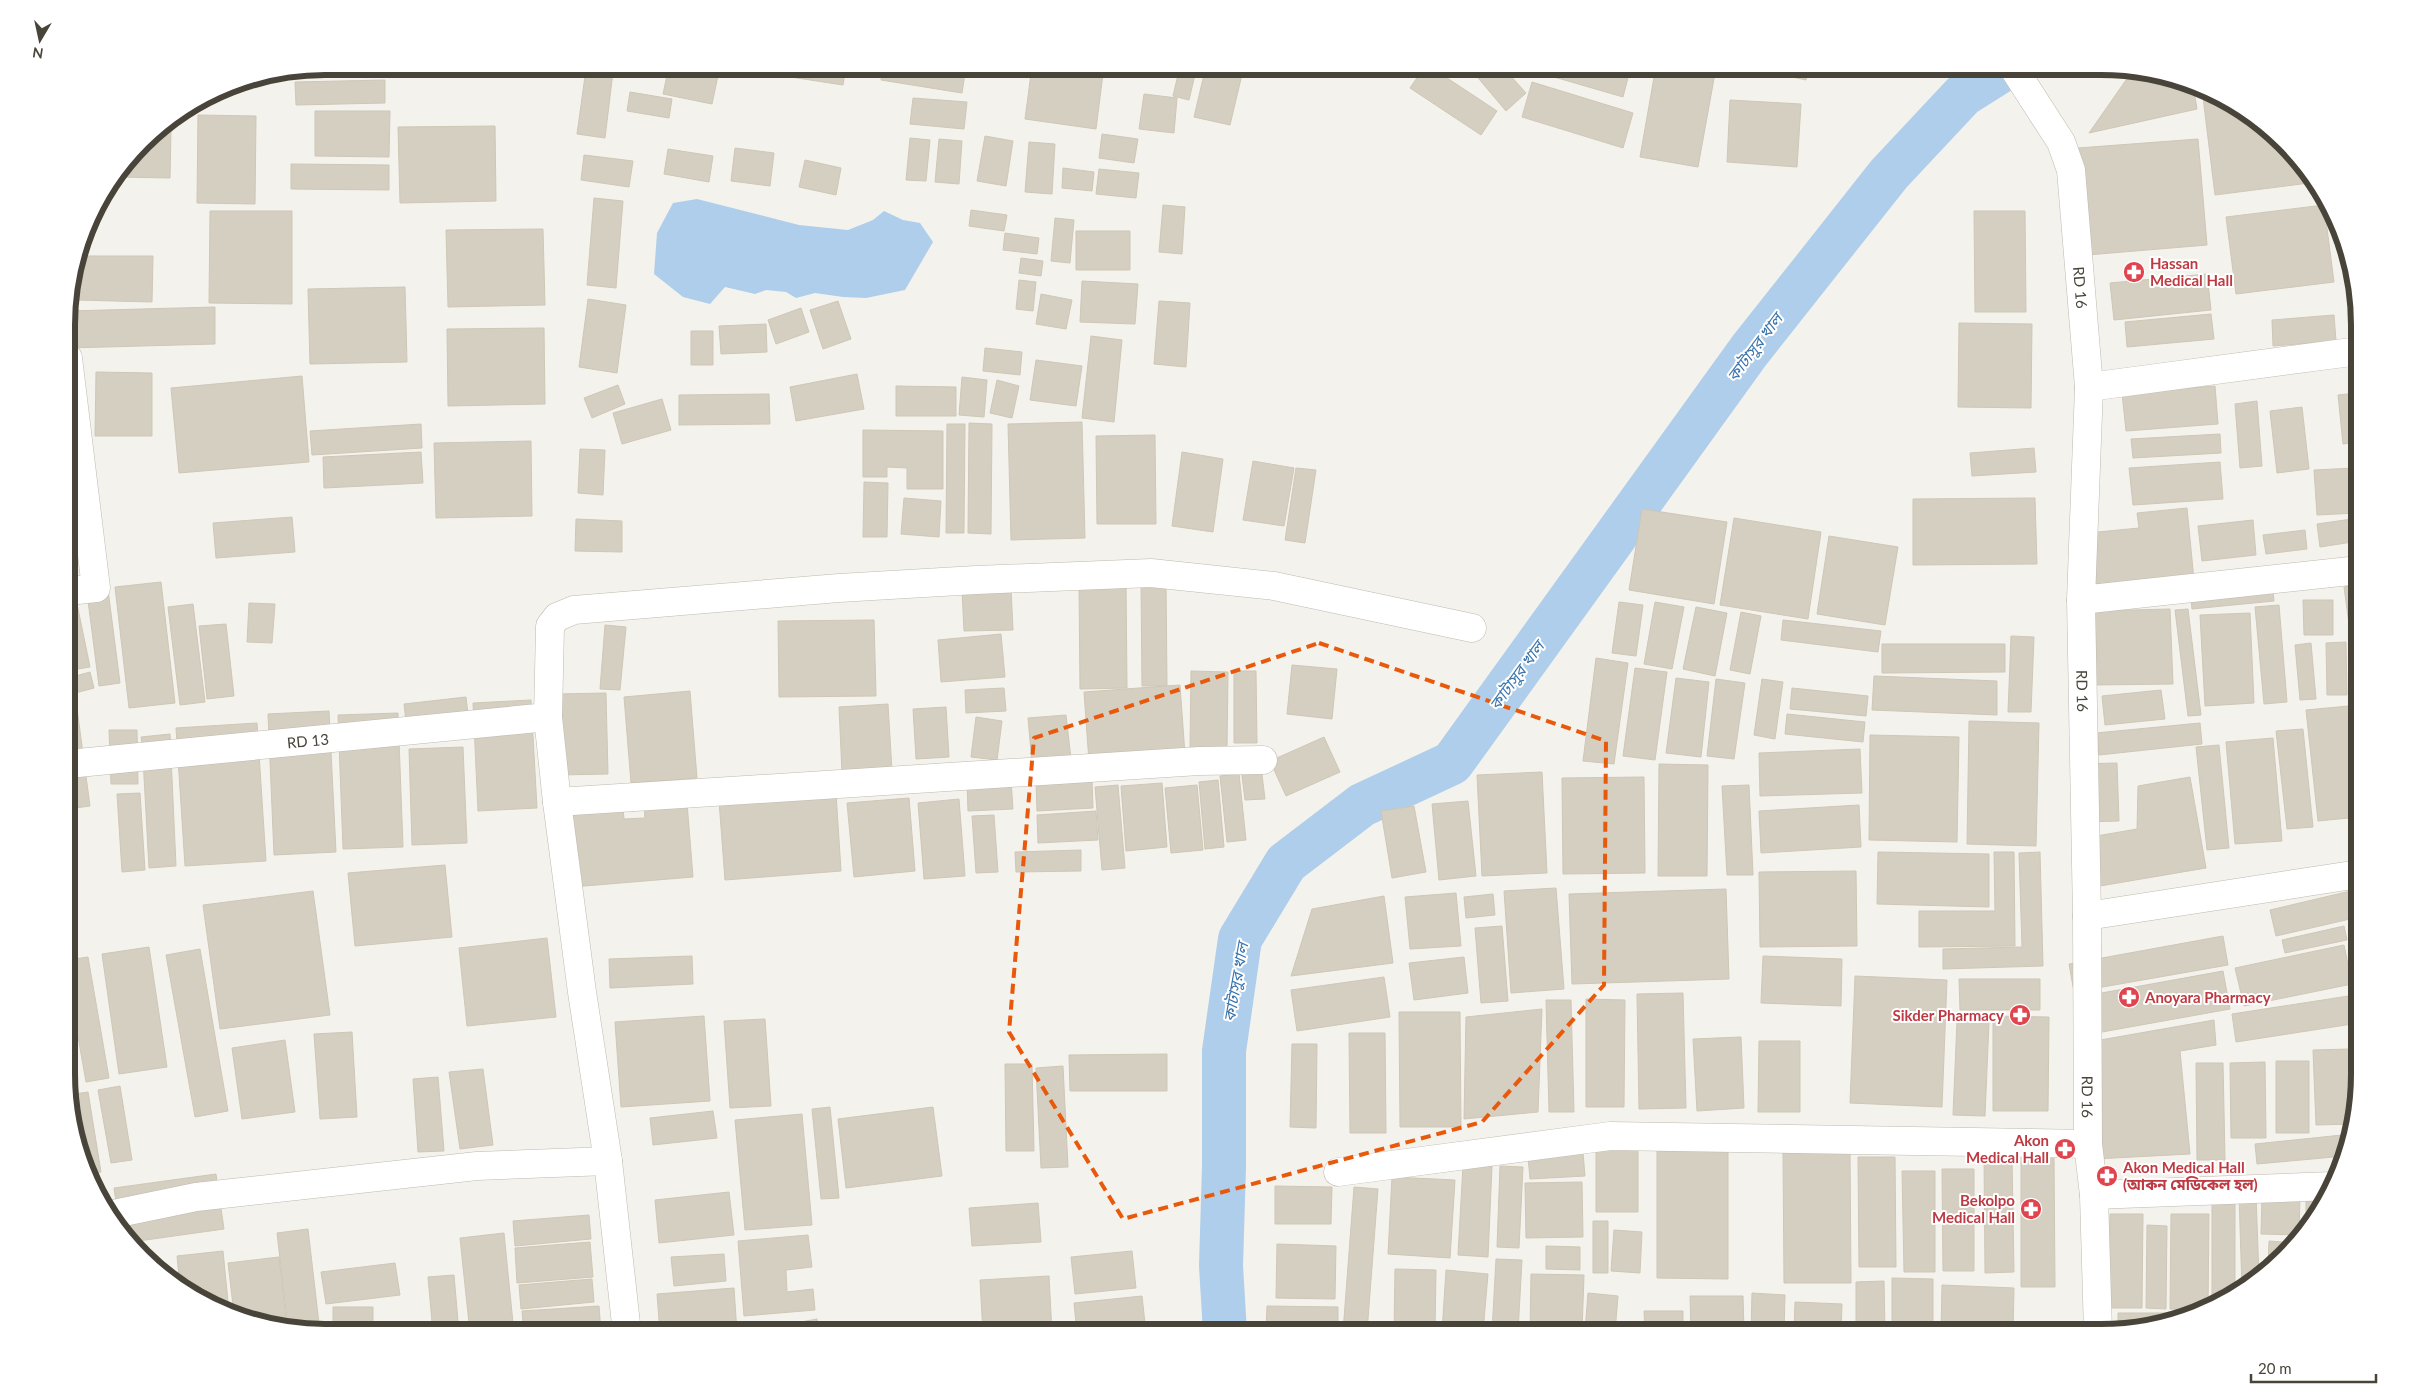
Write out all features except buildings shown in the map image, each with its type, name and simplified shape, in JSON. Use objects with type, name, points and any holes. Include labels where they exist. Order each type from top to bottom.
[{"type":"street","name":"RD 16","points":[[2018,75],[2062,142],[2071,170],[2088,387],[2081,600],[2087,916],[2088,1144],[2094,1195],[2098,1324]]},
{"type":"street","points":[[2088,387],[2351,352]]},
{"type":"street","points":[[75,416],[96,588],[75,590]]},
{"type":"street","points":[[2081,600],[2351,571]]},
{"type":"street","points":[[626,1324],[608,1161],[582,992],[548,717],[550,626],[557,617],[574,610],[859,587],[1151,573],[1274,586],[1472,628]]},
{"type":"street","name":"RD 13","points":[[75,763],[548,717]]},
{"type":"street","points":[[557,802],[1199,761],[1264,760]]},
{"type":"street","points":[[2087,916],[2351,875]]},
{"type":"street","points":[[1338,1172],[1610,1136],[2088,1144]]},
{"type":"street","points":[[118,1214],[196,1197],[467,1167],[608,1161]]},
{"type":"street","points":[[2094,1195],[2324,1186]]},
{"type":"highlighted area","points":[[1319,643],[1606,741],[1604,985],[1482,1122],[1123,1219],[1009,1032],[1034,738]]},
{"type":"water","points":[[697,199],[799,225],[848,230],[873,220],[884,211],[903,220],[920,223],[933,242],[905,290],[866,298],[815,293],[796,298],[786,292],[766,290],[755,294],[725,287],[710,304],[683,297],[654,274],[657,233],[673,203]]},
{"type":"waterway","name":"কাটাসুর খাল","points":[[1225,1324],[1221,1266],[1224,1166],[1224,1051],[1240,939],[1286,863],[1362,805],[1452,763],[1749,351],[1889,174],[1963,95],[1995,75]]},
{"type":"place","name":"Hassan Medical Hall","points":[[2134,272]]},
{"type":"place","name":"Anoyara Pharmacy","points":[[2129,997]]},
{"type":"place","name":"Sikder Pharmacy","points":[[2020,1015]]},
{"type":"place","name":"Akon Medical Hall","points":[[2065,1149]]},
{"type":"place","name":"Akon Medical Hall (আকন মেডিকেল হল)","points":[[2107,1176]]},
{"type":"place","name":"Bekolpo Medical Hall","points":[[2031,1209]]}]
